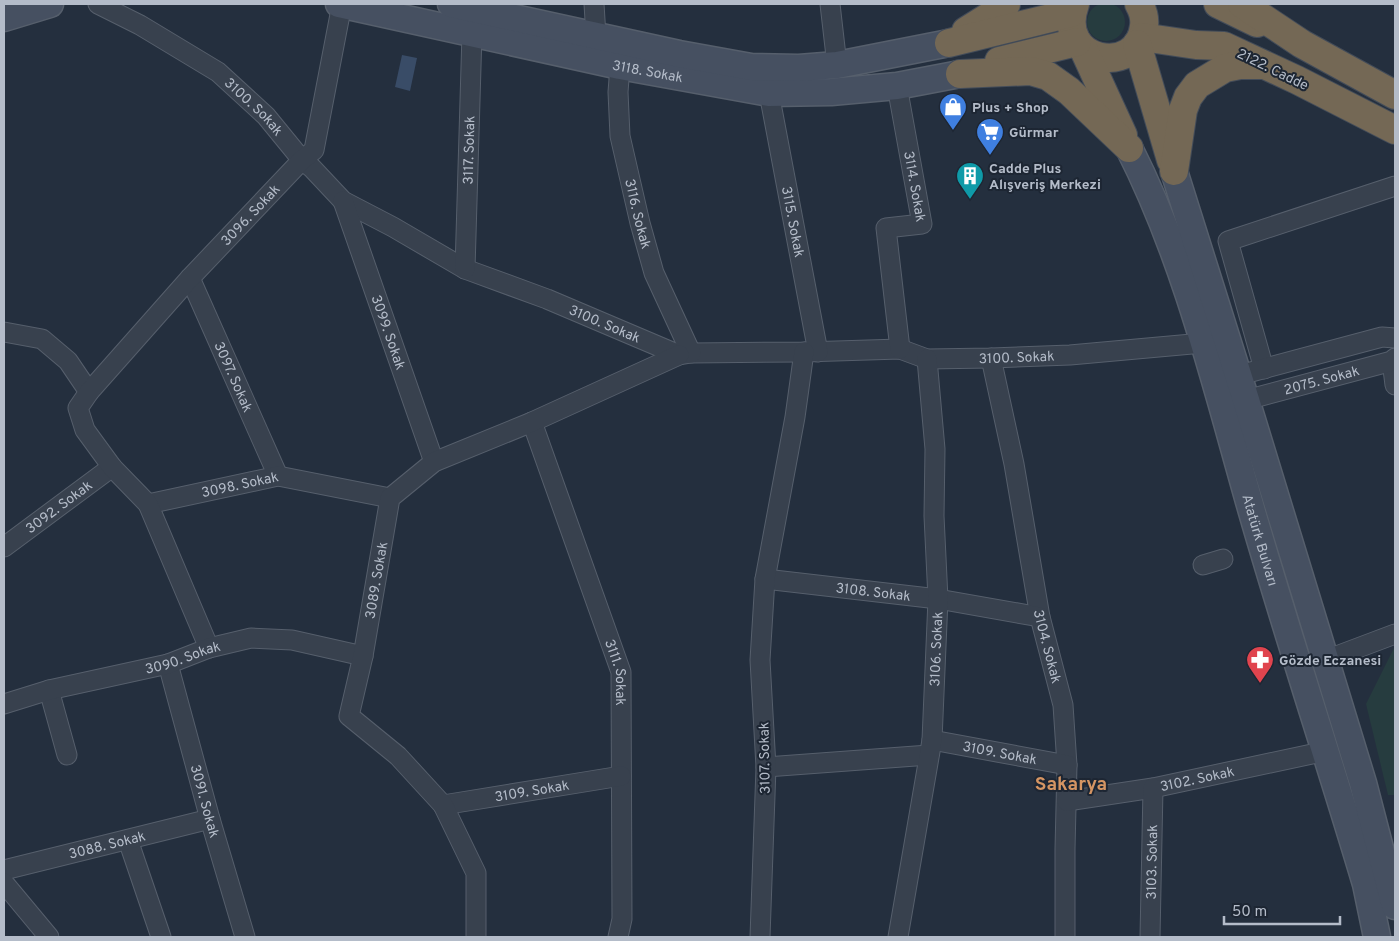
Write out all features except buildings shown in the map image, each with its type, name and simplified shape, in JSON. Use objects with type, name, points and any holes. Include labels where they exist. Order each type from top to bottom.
[{"type":"highway","points":[[949,43],[1006,4]]},
{"type":"highway","points":[[1140,4],[1144,21],[1140,40],[1174,171]]},
{"type":"highway","points":[[1218,4],[1302,44],[1395,95]]},
{"type":"highway","points":[[1242,4],[1302,44]]},
{"type":"highway","points":[[949,43],[1073,8],[1070,23],[1072,33],[1129,148]]},
{"type":"highway","points":[[960,74],[1003,60],[1080,46],[1094,56],[1106,58],[1123,54],[1140,40]]},
{"type":"highway","name":"2122. Cadde","points":[[1140,40],[1224,46],[1395,130]]},
{"type":"highway","points":[[1174,171],[1183,110],[1188,97],[1197,85],[1225,68],[1240,64],[1266,65]]},
{"type":"highway","points":[[960,74],[1031,71],[1048,76],[1070,91],[1129,148]]},
{"type":"main road","points":[[4,18],[50,4]]},
{"type":"main road","name":"3118. Sokak","points":[[340,4],[620,66],[769,93],[831,92],[896,86],[960,74]]},
{"type":"main road","name":"3118. Sokak","points":[[451,4],[679,54],[751,67],[799,68],[837,65],[949,43]]},
{"type":"main road","name":"Atatürk Bulvarı","points":[[1129,148],[1158,210],[1203,343],[1263,549],[1366,884],[1377,937]]},
{"type":"main road","name":"Atatürk Bulvarı","points":[[1174,171],[1363,783],[1395,906]]},
{"type":"street","name":"3100. Sokak","points":[[98,4],[140,25],[218,72],[266,116],[302,160],[343,201],[393,226],[465,269],[547,298],[685,354],[900,349],[927,359],[991,358],[1070,355],[1203,343]]},
{"type":"street","name":"3096. Sokak","points":[[112,467],[85,430],[78,408],[89,392],[190,278],[302,160],[314,150],[340,4]]},
{"type":"street","points":[[594,4],[596,36]]},
{"type":"street","points":[[830,4],[837,65]]},
{"type":"street","name":"3117. Sokak","points":[[465,269],[472,33]]},
{"type":"street","name":"3116. Sokak","points":[[620,66],[618,92],[620,136],[640,223],[654,273],[685,354]]},
{"type":"street","name":"3114. Sokak","points":[[896,86],[922,224],[886,228],[900,349]]},
{"type":"street","name":"3115. Sokak","points":[[765,579],[795,417],[811,352],[769,93]]},
{"type":"street","points":[[1264,369],[1228,241],[1395,186]]},
{"type":"street","name":"3099. Sokak","points":[[343,201],[434,462]]},
{"type":"street","name":"3097. Sokak","points":[[190,278],[278,476]]},
{"type":"street","points":[[4,333],[42,339],[68,361],[89,392]]},
{"type":"street","points":[[1238,376],[1382,337],[1395,338]]},
{"type":"street","points":[[390,498],[434,462],[532,422],[685,354]]},
{"type":"street","name":"3104. Sokak","points":[[991,358],[1014,464],[1040,617],[1064,705],[1067,765],[1065,937]]},
{"type":"street","name":"3106. Sokak","points":[[898,937],[930,748],[938,599],[934,516],[934,449],[927,359]]},
{"type":"street","points":[[1394,360],[1395,385]]},
{"type":"street","name":"2075. Sokak","points":[[1246,400],[1394,360]]},
{"type":"street","name":"3111. Sokak","points":[[532,422],[621,672],[622,918],[618,937]]},
{"type":"street","points":[[112,467],[148,504],[209,648]]},
{"type":"street","name":"3092. Sokak","points":[[4,547],[112,467]]},
{"type":"street","name":"3098. Sokak","points":[[148,504],[278,476],[390,498]]},
{"type":"street","name":"3089. Sokak","points":[[390,498],[363,656],[349,716],[398,756],[443,805],[476,873],[476,937]]},
{"type":"street","points":[[1203,565],[1223,559]]},
{"type":"street","name":"3108. Sokak","points":[[765,579],[938,599],[1040,617]]},
{"type":"street","name":"3107. Sokak","points":[[760,937],[766,767],[760,660],[765,579]]},
{"type":"street","points":[[1326,660],[1395,634]]},
{"type":"street","name":"3090. Sokak","points":[[4,704],[49,690],[168,664],[209,648],[251,638],[292,640],[363,656]]},
{"type":"street","name":"3091. Sokak","points":[[168,664],[210,819],[245,937]]},
{"type":"street","points":[[49,690],[67,755]]},
{"type":"street","name":"3109. Sokak","points":[[766,767],[930,748],[1067,765]]},
{"type":"street","name":"3102. Sokak","points":[[1067,801],[1153,788],[1326,751]]},
{"type":"street","name":"3109. Sokak","points":[[443,805],[621,776]]},
{"type":"street","name":"3103. Sokak","points":[[1150,937],[1153,788]]},
{"type":"street","name":"3088. Sokak","points":[[4,870],[210,819]]},
{"type":"street","points":[[128,840],[160,937]]},
{"type":"street","points":[[4,883],[49,937]]},
{"type":"green space","points":[[1106,3],[1119,9],[1125,22],[1119,35],[1106,41],[1093,35],[1087,22],[1093,9]]},
{"type":"green space","points":[[1395,646],[1395,795],[1388,795],[1366,704]]},
{"type":"water","points":[[402,55],[417,58],[410,91],[395,87]]},
{"type":"place","name":"Plus + Shop","points":[[953,131]]},
{"type":"place","name":"Gürmar","points":[[990,156]]},
{"type":"place","name":"Cadde Plus Alışveriş Merkezi","points":[[970,200]]},
{"type":"place","name":"Gözde Eczanesi","points":[[1260,684]]},
{"type":"district","name":"Sakarya","points":[[1071,783]]}]
